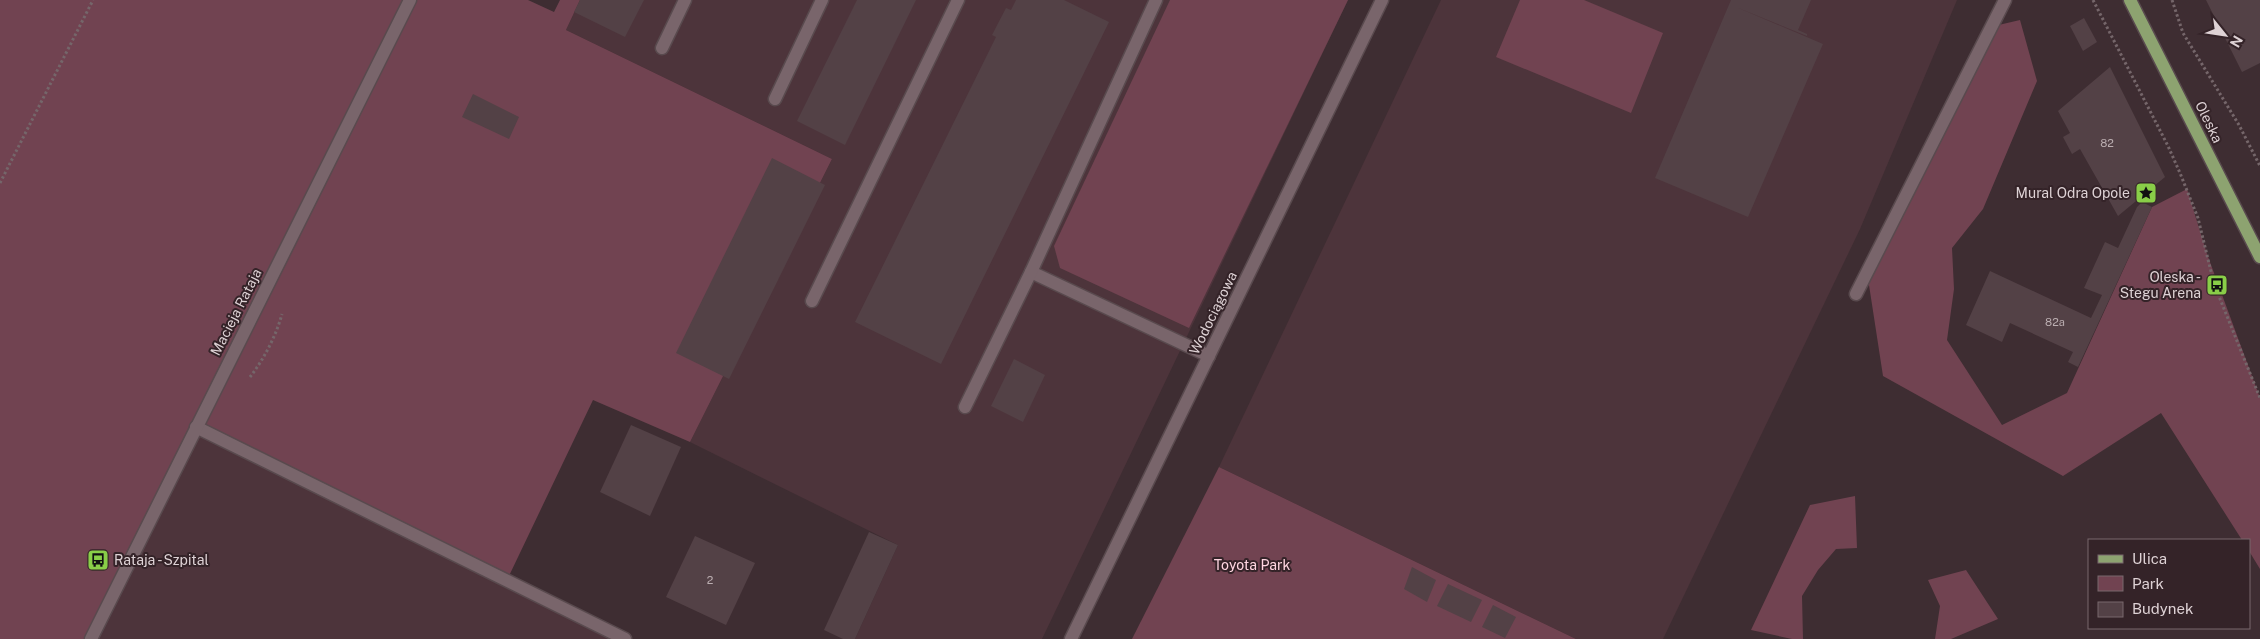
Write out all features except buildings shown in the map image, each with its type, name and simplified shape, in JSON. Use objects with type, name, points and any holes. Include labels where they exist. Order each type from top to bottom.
[{"type":"main road","name":"Oleska","points":[[2130,0],[2260,257]]},
{"type":"street","name":"Macieja Rataja","points":[[91,639],[410,0]]},
{"type":"street","points":[[662,48],[684,0]]},
{"type":"street","points":[[774,100],[822,0]]},
{"type":"street","points":[[812,301],[958,0]]},
{"type":"street","points":[[966,407],[1156,0]]},
{"type":"street","name":"Wodociągowa","points":[[1071,639],[1382,0]]},
{"type":"street","points":[[1856,294],[2005,0]]},
{"type":"street","points":[[1030,272],[1209,356]]},
{"type":"street","points":[[196,427],[607,635],[625,639]]},
{"type":"path","points":[[0,183],[93,0]]},
{"type":"path","points":[[2093,0],[2176,164],[2198,218],[2214,284],[2260,398]]},
{"type":"path","points":[[2172,0],[2183,33],[2239,125],[2260,166]]},
{"type":"shaded area","points":[[580,0],[1348,0],[1042,639],[855,639],[898,545],[690,442],[832,159],[566,30]]},
{"type":"shaded area","points":[[1441,0],[1957,0],[1860,229],[1663,639],[1576,639],[1219,467]]},
{"type":"shaded area","points":[[196,427],[625,639],[91,639]]},
{"type":"green space","points":[[0,0],[528,0],[554,12],[560,0],[580,0],[566,30],[832,159],[690,442],[593,400],[508,578],[196,427],[91,639],[0,639]]},
{"type":"green space","points":[[1170,0],[1348,0],[1189,328],[1060,268],[1054,246]]},
{"type":"green space","points":[[1520,0],[1584,0],[1663,33],[1631,113],[1496,57]]},
{"type":"green space","points":[[2020,20],[2037,81],[1983,209],[1952,248],[1954,289],[1947,340],[2002,425],[2067,393],[2152,207],[2187,189],[2207,254],[2260,398],[2260,569],[2250,553],[2250,539],[2241,539],[2161,413],[2063,476],[1883,376],[1867,272],[1990,27]]},
{"type":"green space","name":"Toyota Park","points":[[1219,467],[1576,639],[1132,639]]},
{"type":"green space","points":[[1855,496],[1857,548],[1836,549],[1818,570],[1802,596],[1803,639],[1792,639],[1751,630],[1810,505]]},
{"type":"green space","points":[[1966,570],[1998,619],[1951,639],[1935,639],[1940,606],[1928,580]]},
{"type":"place","name":"Mural Odra Opole","points":[[2146,193]]},
{"type":"place","name":"Oleska - Stegu Arena","points":[[2217,285]]},
{"type":"place","name":"Rataja - Szpital","points":[[98,560]]}]
